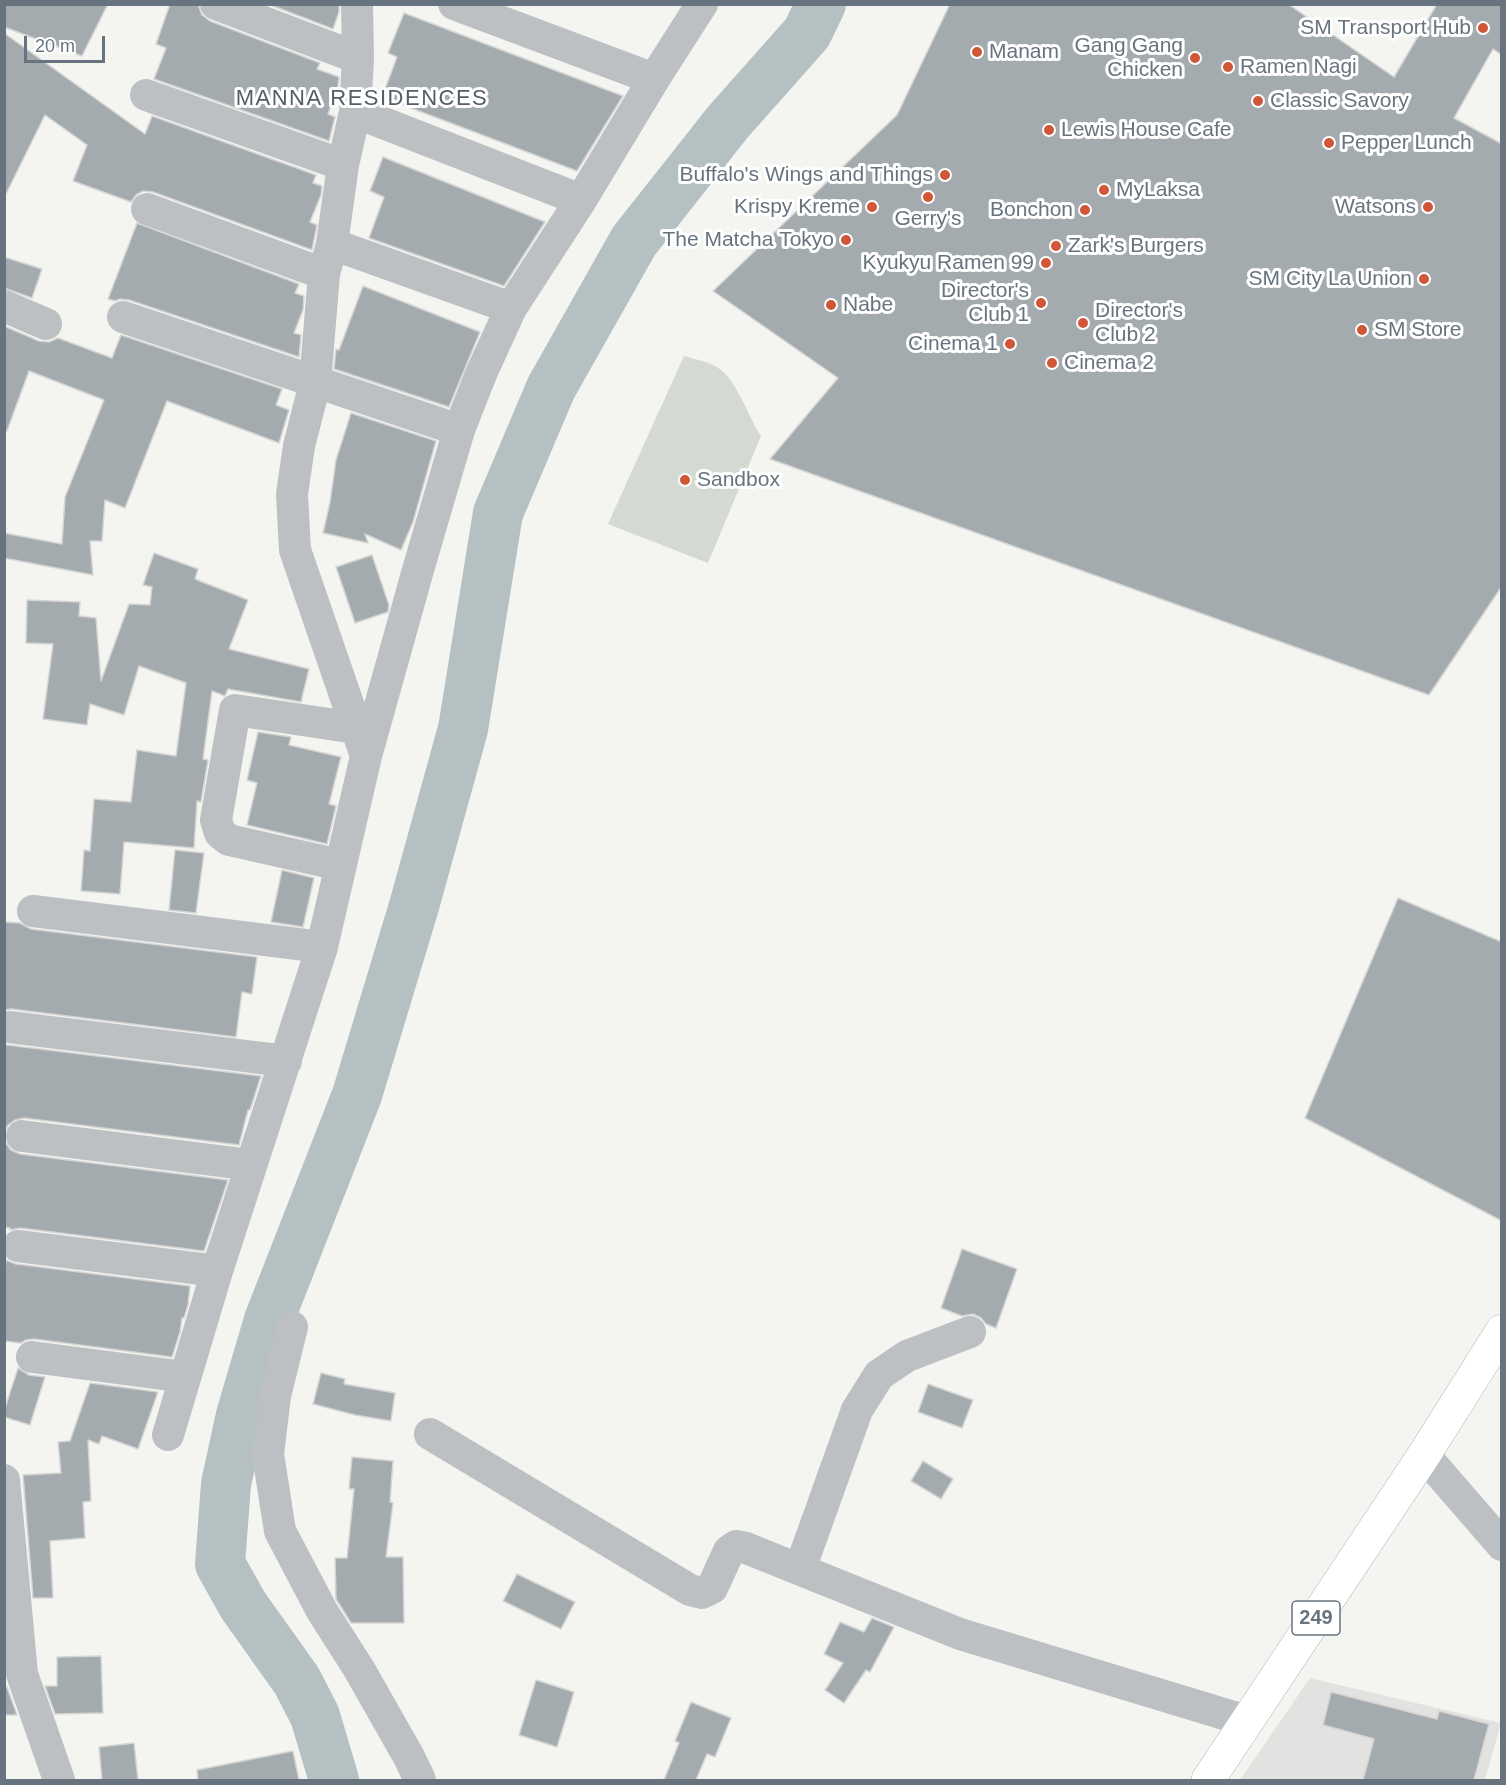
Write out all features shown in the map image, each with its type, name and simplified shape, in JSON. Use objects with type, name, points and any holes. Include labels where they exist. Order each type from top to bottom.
[{"type":"highway","name":"249","points":[[1208,1780],[1424,1455],[1502,1331]]},
{"type":"street","points":[[216,4],[358,58]]},
{"type":"street","points":[[357,4],[358,58],[355,111],[343,165],[332,244],[324,274],[315,383],[299,446],[292,494],[295,550],[361,742]]},
{"type":"street","points":[[454,4],[654,79]]},
{"type":"street","points":[[168,1435],[217,1271],[322,947],[340,865],[361,742],[417,570],[459,430],[511,308],[581,200],[702,4]]},
{"type":"street","points":[[146,95],[343,165]]},
{"type":"street","points":[[355,111],[581,200]]},
{"type":"street","points":[[147,209],[324,274]]},
{"type":"street","points":[[332,244],[511,308]]},
{"type":"street","points":[[4,306],[45,324]]},
{"type":"street","points":[[123,317],[459,430]]},
{"type":"street","points":[[340,865],[229,840],[220,833],[216,820],[235,710],[361,742]]},
{"type":"street","points":[[33,911],[322,947]]},
{"type":"street","points":[[9,1027],[286,1061]]},
{"type":"street","points":[[22,1136],[251,1165]]},
{"type":"street","points":[[18,1246],[217,1271]]},
{"type":"street","points":[[292,1327],[275,1396],[268,1454],[280,1531],[322,1611],[359,1669],[410,1757],[420,1780]]},
{"type":"street","points":[[800,1569],[857,1410],[879,1375],[908,1356],[970,1332]]},
{"type":"street","points":[[32,1357],[185,1377]]},
{"type":"street","points":[[430,1434],[690,1590],[702,1593],[712,1588],[729,1551],[736,1546],[746,1548],[960,1634],[1247,1721]]},
{"type":"street","points":[[1424,1455],[1502,1545]]},
{"type":"street","points":[[4,1480],[22,1674],[58,1780]]},
{"type":"shaded area","name":"Sandbox","points":[[684,356],[715,366],[730,379],[761,436],[708,563],[608,524]]},
{"type":"shaded area","points":[[1310,1678],[1501,1723],[1485,1780],[1240,1780]]},
{"type":"building","points":[[4,4],[108,4],[82,56],[4,27]]},
{"type":"building","points":[[170,4],[198,4],[202,15],[210,21],[320,63],[317,69],[339,77],[328,114],[335,117],[329,141],[154,79],[166,48],[156,44]]},
{"type":"building","points":[[268,4],[339,4],[339,12],[333,29]]},
{"type":"building","points":[[950,4],[1288,4],[1394,77],[1437,4],[1502,4],[1502,55],[1493,49],[1454,118],[1502,144],[1502,586],[1429,695],[770,459],[838,378],[713,291],[897,115]]},
{"type":"building","points":[[404,13],[623,96],[577,171],[382,97],[397,57],[388,53]]},
{"type":"building","points":[[4,33],[145,134],[152,116],[316,175],[313,183],[322,186],[321,195],[310,222],[317,225],[312,250],[153,192],[143,191],[131,202],[73,181],[87,145],[45,115],[4,198]]},
{"type":"building","points":[[383,157],[545,222],[504,286],[369,238],[384,197],[370,191]]},
{"type":"building","points":[[137,223],[299,284],[295,293],[304,296],[303,310],[294,333],[301,335],[299,357],[129,300],[108,299]]},
{"type":"building","points":[[4,257],[42,269],[32,298],[4,288]]},
{"type":"building","points":[[363,286],[480,332],[449,407],[334,369],[336,349],[339,350]]},
{"type":"building","points":[[4,326],[39,341],[49,342],[58,338],[112,358],[121,335],[282,389],[276,405],[289,410],[279,443],[167,401],[125,508],[105,500],[102,541],[90,541],[93,575],[4,558],[4,533],[62,544],[65,497],[104,400],[29,371],[7,431],[4,430]]},
{"type":"building","points":[[351,413],[436,441],[413,522],[401,550],[365,534],[368,543],[323,533],[336,460]]},
{"type":"building","points":[[154,553],[198,569],[195,579],[248,600],[229,649],[309,669],[301,702],[228,689],[225,696],[212,691],[203,759],[208,760],[201,802],[197,801],[194,848],[124,842],[120,894],[81,891],[84,850],[90,851],[94,799],[131,802],[137,750],[176,756],[186,683],[139,666],[124,715],[90,704],[87,725],[43,719],[53,644],[26,643],[27,600],[80,602],[79,616],[96,618],[101,681],[129,604],[150,605],[152,587],[143,585]]},
{"type":"building","points":[[372,555],[389,605],[388,612],[355,623],[336,567]]},
{"type":"building","points":[[258,732],[291,737],[289,745],[341,757],[329,804],[336,806],[327,844],[247,825],[257,783],[247,780]]},
{"type":"building","points":[[175,850],[204,853],[196,913],[169,910]]},
{"type":"building","points":[[282,870],[314,878],[303,927],[271,922]]},
{"type":"building","points":[[1398,898],[1502,942],[1502,1221],[1305,1118]]},
{"type":"building","points":[[4,922],[20,923],[31,929],[257,957],[252,994],[242,992],[236,1037],[11,1009],[4,1010]]},
{"type":"building","points":[[4,1044],[261,1076],[250,1110],[248,1110],[239,1145],[24,1118],[8,1125],[4,1133]]},
{"type":"building","points":[[4,1137],[11,1150],[20,1154],[228,1180],[204,1251],[20,1228],[10,1230],[4,1227]]},
{"type":"building","points":[[962,1249],[1017,1269],[996,1328],[973,1314],[962,1316],[941,1308]]},
{"type":"building","points":[[6,1260],[16,1264],[190,1286],[188,1305],[184,1318],[182,1318],[172,1357],[34,1339],[21,1343],[4,1341]]},
{"type":"building","points":[[18,1368],[29,1375],[45,1377],[30,1425],[4,1417]]},
{"type":"building","points":[[321,1373],[345,1379],[344,1384],[395,1393],[391,1421],[355,1415],[313,1404]]},
{"type":"building","points":[[90,1383],[158,1392],[138,1449],[102,1436],[99,1444],[88,1440],[91,1501],[83,1502],[85,1538],[50,1541],[53,1598],[33,1598],[23,1475],[61,1473],[58,1442],[70,1441]]},
{"type":"building","points":[[928,1384],[973,1400],[962,1428],[918,1412]]},
{"type":"building","points":[[352,1457],[393,1461],[390,1502],[393,1503],[386,1557],[403,1557],[404,1623],[351,1623],[336,1599],[335,1558],[347,1558],[354,1489],[349,1489]]},
{"type":"building","points":[[923,1461],[953,1479],[941,1499],[911,1481]]},
{"type":"building","points":[[517,1574],[575,1602],[561,1629],[503,1601]]},
{"type":"building","points":[[872,1618],[894,1627],[870,1672],[866,1670],[844,1703],[825,1690],[843,1663],[824,1654],[840,1622],[864,1632]]},
{"type":"building","points":[[101,1656],[103,1713],[55,1714],[45,1686],[57,1686],[57,1657]]},
{"type":"building","points":[[536,1680],[574,1692],[557,1747],[519,1735]]},
{"type":"building","points":[[4,1687],[7,1687],[17,1715],[4,1715]]},
{"type":"building","points":[[1331,1692],[1437,1719],[1439,1711],[1489,1724],[1474,1780],[1363,1780],[1374,1739],[1323,1725]]},
{"type":"building","points":[[691,1702],[731,1718],[715,1757],[707,1754],[696,1780],[664,1780],[679,1743],[675,1741]]},
{"type":"building","points":[[134,1743],[138,1780],[102,1780],[99,1747]]},
{"type":"building","points":[[293,1751],[299,1780],[198,1780],[197,1770]]},
{"type":"waterway","points":[[334,1780],[315,1716],[297,1681],[243,1605],[220,1564],[226,1484],[241,1415],[269,1320],[357,1095],[414,906],[463,729],[498,513],[551,388],[634,241],[728,122],[807,33],[821,4]]},
{"type":"place","name":"SM Transport Hub","points":[[1483,28]]},
{"type":"place","name":"Manam","points":[[977,52]]},
{"type":"place","name":"Gang Gang Chicken","points":[[1195,58]]},
{"type":"place","name":"Ramen Nagi","points":[[1228,67]]},
{"type":"place","name":"Classic Savory","points":[[1258,101]]},
{"type":"place","name":"Lewis House Cafe","points":[[1049,130]]},
{"type":"place","name":"Pepper Lunch","points":[[1329,143]]},
{"type":"place","name":"Buffalo's Wings and Things","points":[[945,175]]},
{"type":"place","name":"MyLaksa","points":[[1104,190]]},
{"type":"place","name":"Gerry's","points":[[928,197]]},
{"type":"place","name":"Krispy Kreme","points":[[872,207]]},
{"type":"place","name":"Watsons","points":[[1428,207]]},
{"type":"place","name":"Bonchon","points":[[1085,210]]},
{"type":"place","name":"The Matcha Tokyo","points":[[846,240]]},
{"type":"place","name":"Zark's Burgers","points":[[1056,246]]},
{"type":"place","name":"Kyukyu Ramen 99","points":[[1046,263]]},
{"type":"place","name":"SM City La Union","points":[[1424,279]]},
{"type":"place","name":"Director's Club 1","points":[[1041,303]]},
{"type":"place","name":"Nabe","points":[[831,305]]},
{"type":"place","name":"Director's Club 2","points":[[1083,323]]},
{"type":"place","name":"SM Store","points":[[1362,330]]},
{"type":"place","name":"Cinema 1","points":[[1010,344]]},
{"type":"place","name":"Cinema 2","points":[[1052,363]]},
{"type":"place","name":"Sandbox","points":[[685,480]]},
{"type":"district","name":"MANNA RESIDENCES","points":[[362,99]]}]
